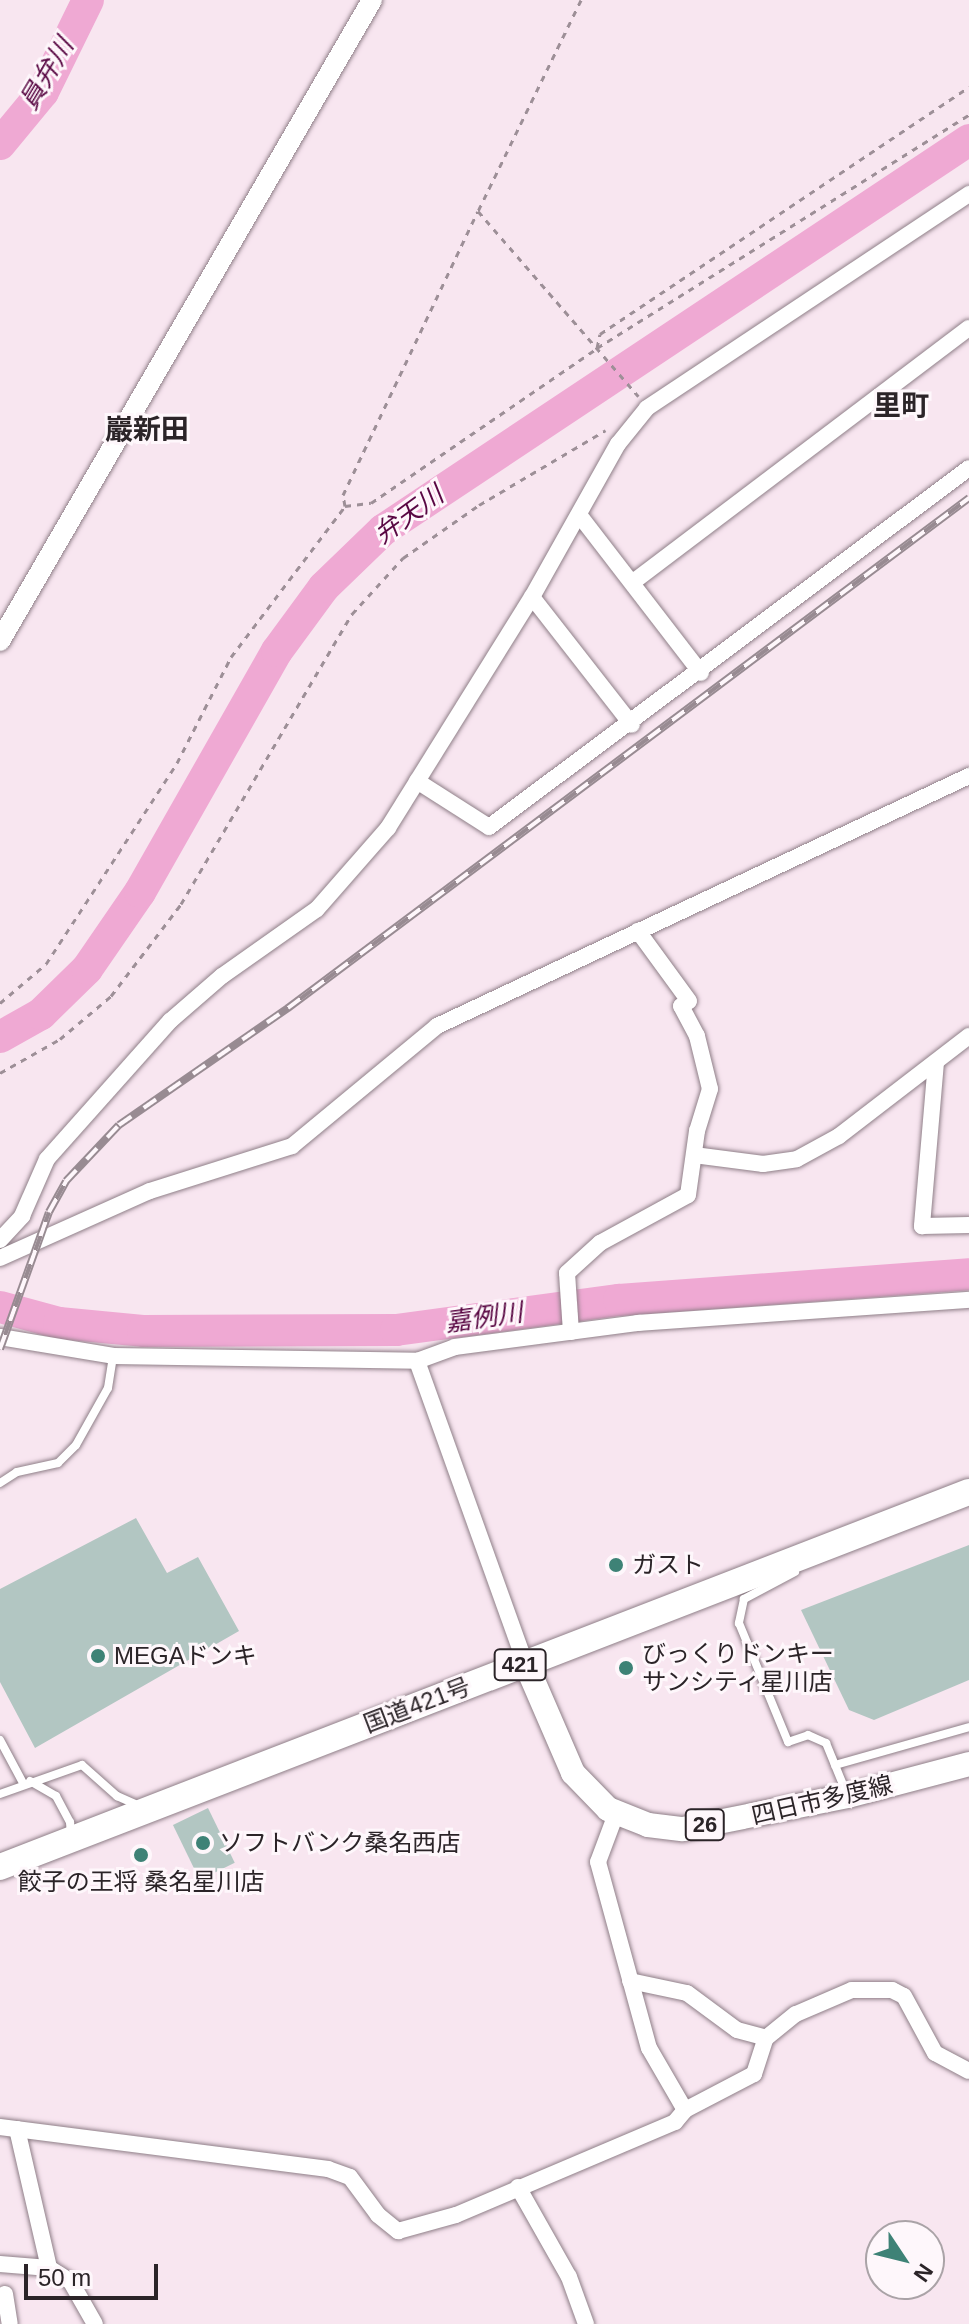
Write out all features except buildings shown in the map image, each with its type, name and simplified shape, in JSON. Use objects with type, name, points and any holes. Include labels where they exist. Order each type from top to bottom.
[{"type":"highway","name":"国道421号","points":[[0,1867],[969,1492]]},
{"type":"main road","points":[[525,1662],[573,1773],[616,1814]]},
{"type":"main road","name":"四日市多度線","points":[[616,1814],[683,1829],[848,1796],[969,1764]]},
{"type":"street","points":[[0,641],[372,0]]},
{"type":"street","points":[[0,1240],[22,1216],[47,1159],[170,1021],[222,976],[317,909],[388,828],[532,597],[634,423],[658,400],[969,194]]},
{"type":"street","points":[[633,582],[969,328]]},
{"type":"street","points":[[417,781],[489,827],[632,725],[969,468]]},
{"type":"street","points":[[580,516],[701,673]]},
{"type":"street","points":[[532,597],[632,725]]},
{"type":"street","points":[[0,1258],[150,1191],[249,1164],[292,1146],[437,1026],[969,776]]},
{"type":"street","points":[[570,1328],[565,1287],[567,1273],[600,1243],[688,1195],[710,1089],[707,1070],[681,1006],[689,1001],[638,931]]},
{"type":"street","points":[[694,1155],[763,1164],[797,1159],[839,1136],[969,1036]]},
{"type":"street","points":[[936,1062],[922,1226],[969,1225]]},
{"type":"street","points":[[0,1337],[113,1356],[417,1361],[455,1347],[570,1328],[969,1300]]},
{"type":"street","points":[[417,1361],[525,1662]]},
{"type":"street","points":[[616,1814],[598,1862],[649,2048],[685,2110]]},
{"type":"street","points":[[630,1981],[687,1993],[737,2030],[766,2038]]},
{"type":"street","points":[[49,2268],[8,2128],[328,2169],[350,2177],[378,2215],[398,2231],[456,2215],[662,2128],[685,2110],[754,2074],[766,2038],[796,2014],[852,1990],[892,1990],[904,1996],[935,2053],[969,2071]]},
{"type":"street","points":[[518,2187],[569,2277],[586,2324]]},
{"type":"street","points":[[0,2264],[49,2268],[71,2282],[95,2324]]},
{"type":"street","points":[[5,2294],[10,2324]]},
{"type":"lane","points":[[0,1483],[17,1472],[58,1463],[76,1445],[108,1388],[113,1356]]},
{"type":"lane","points":[[802,1555],[803,1568],[744,1599],[739,1623],[788,1742],[808,1735],[826,1743],[848,1796]]},
{"type":"lane","points":[[835,1765],[969,1727]]},
{"type":"lane","points":[[0,1740],[26,1782],[56,1796],[64,1808],[71,1840]]},
{"type":"lane","points":[[0,1794],[26,1782],[82,1765],[117,1796],[149,1809]]},
{"type":"path","points":[[345,506],[343,495],[581,0]]},
{"type":"path","points":[[597,348],[600,334],[969,87]]},
{"type":"path","points":[[0,1003],[46,964],[177,763],[231,657],[345,506],[371,503],[597,348],[969,115]]},
{"type":"path","points":[[478,211],[642,400]]},
{"type":"path","points":[[0,1073],[60,1039],[111,996],[181,904],[352,614],[403,558],[479,505],[609,429],[634,423]]},
{"type":"waterway","name":"員弁川","points":[[0,144],[43,92],[88,0]]},
{"type":"waterway","name":"弁天川","points":[[0,1037],[41,1014],[87,969],[140,892],[277,651],[324,587],[383,530],[969,140]]},
{"type":"waterway","name":"嘉例川","points":[[0,1307],[59,1323],[143,1331],[396,1330],[619,1300],[969,1274]]},
{"type":"railway","points":[[0,1349],[49,1212],[66,1181],[119,1125],[288,1008],[969,498]]},
{"type":"place","name":"ガスト","points":[[616,1565]]},
{"type":"place","name":"MEGAドンキ","points":[[98,1656]]},
{"type":"place","name":"びっくりドンキー サンシティ星川店","points":[[626,1668]]},
{"type":"place","name":"ソフトバンク桑名西店","points":[[203,1843]]},
{"type":"place","name":"餃子の王将 桑名星川店","points":[[141,1855]]},
{"type":"district","name":"里町","points":[[901,406]]},
{"type":"district","name":"巖新田","points":[[147,430]]}]
